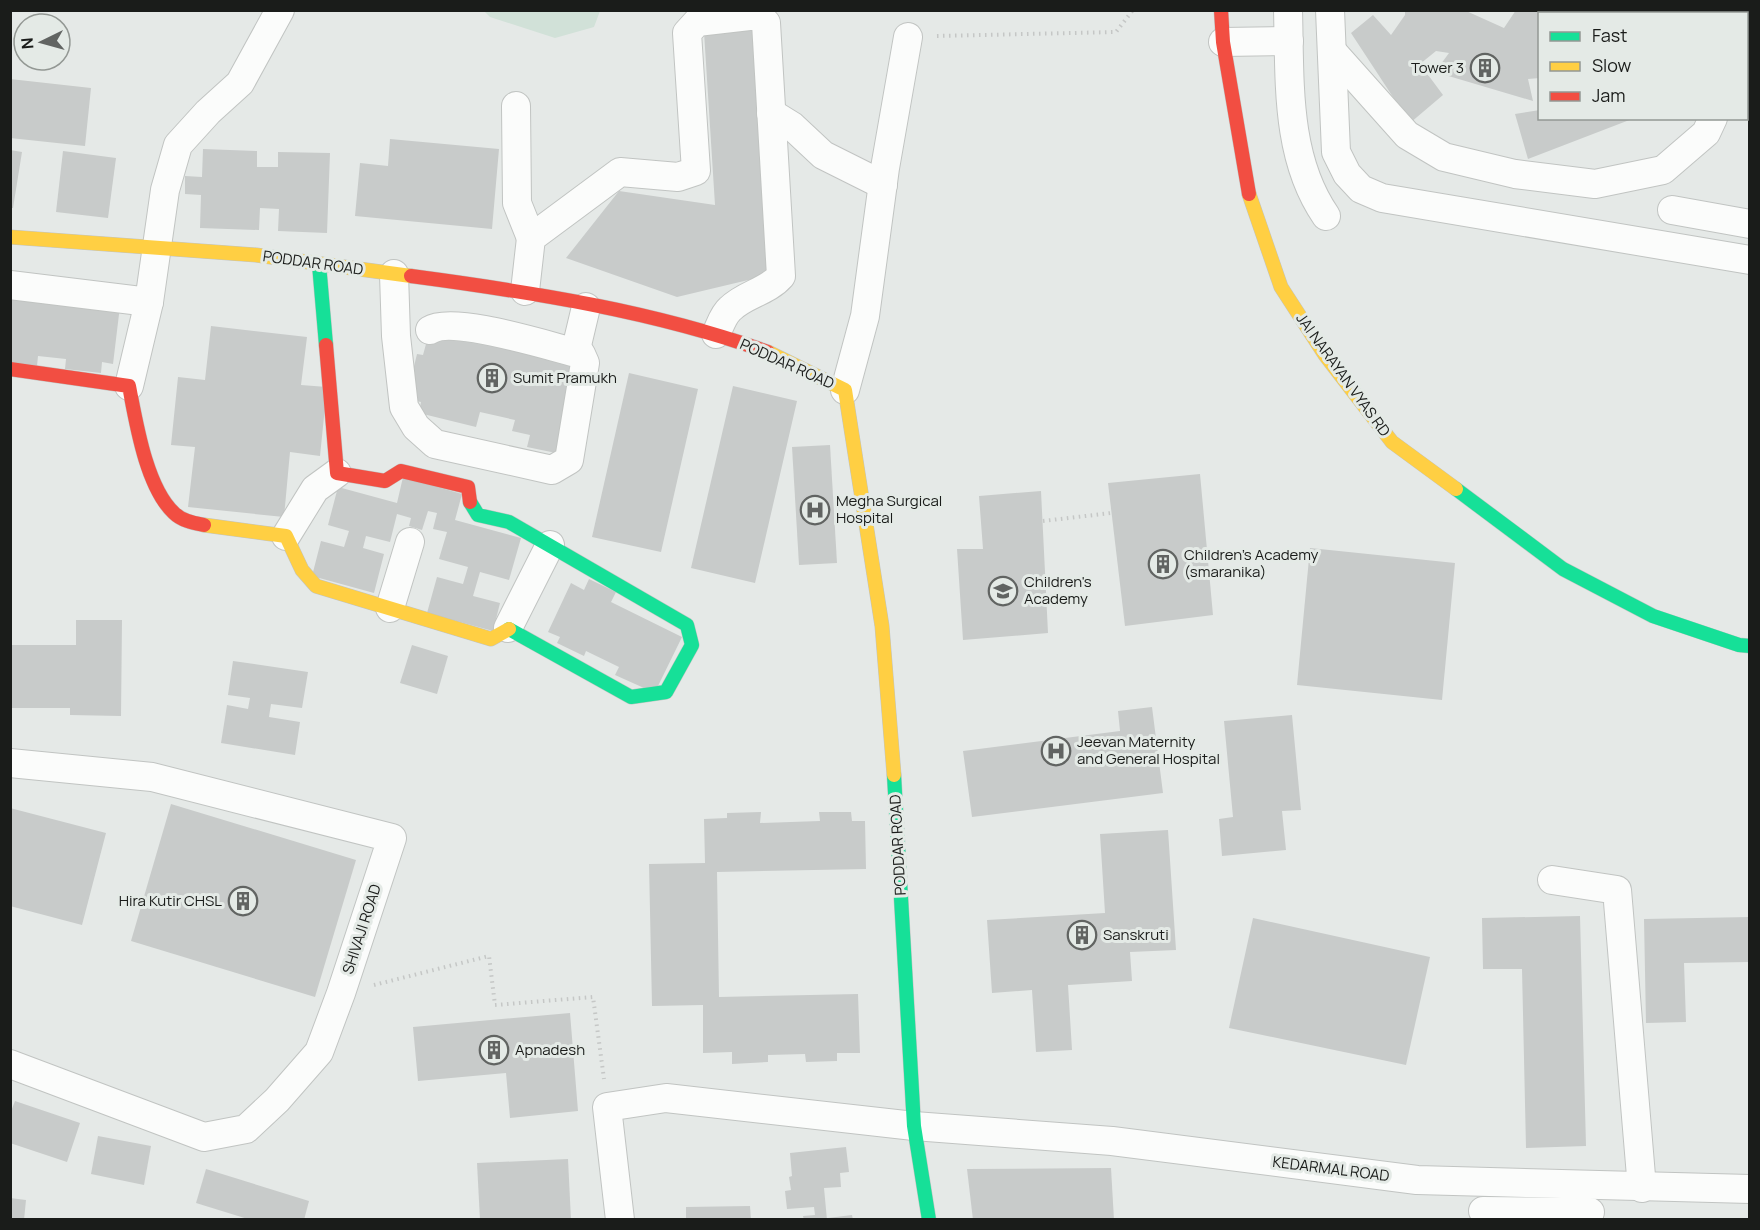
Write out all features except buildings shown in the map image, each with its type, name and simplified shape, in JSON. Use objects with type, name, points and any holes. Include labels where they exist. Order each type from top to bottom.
[{"type":"street","points":[[280,10],[240,83],[208,111],[178,144],[165,190],[149,302],[129,386],[141,446],[167,507],[184,520],[286,536]]},
{"type":"street","name":"JAI NARAYAN VYAS RD","points":[[1221,10],[1222,42],[1250,198],[1281,287],[1325,355],[1392,442],[1563,569],[1653,616],[1738,645],[1749,646]]},
{"type":"street","points":[[1288,10],[1291,118],[1311,191],[1326,216]]},
{"type":"street","points":[[1330,10],[1336,152],[1347,174],[1361,189],[1382,198],[1749,260]]},
{"type":"street","points":[[531,238],[620,172],[678,177],[696,171],[687,33],[697,22],[758,15],[766,23],[781,276],[773,285],[744,298],[728,310],[716,334]]},
{"type":"street","points":[[845,390],[866,316],[883,185],[908,37]]},
{"type":"street","points":[[1222,42],[1289,41]]},
{"type":"street","points":[[1332,51],[1407,135],[1444,157],[1515,174],[1595,184],[1663,170],[1706,133],[1712,120]]},
{"type":"street","points":[[516,105],[517,203],[531,238],[525,291]]},
{"type":"street","points":[[771,113],[792,126],[823,155],[883,185]]},
{"type":"street","points":[[1672,210],[1749,224]]},
{"type":"street","name":"PODDAR ROAD","points":[[10,237],[256,255],[525,291],[586,307],[716,334],[768,352],[845,390],[882,626],[894,769],[914,1126],[929,1220]]},
{"type":"street","points":[[319,264],[337,473]]},
{"type":"street","points":[[394,274],[395,321],[404,406],[416,428],[435,444],[552,470],[569,460],[585,363],[581,354],[465,326],[435,327],[430,330]]},
{"type":"street","points":[[10,285],[149,302]]},
{"type":"street","points":[[577,345],[586,307]]},
{"type":"street","points":[[395,321],[461,318],[590,349],[594,356],[578,470]]},
{"type":"street","points":[[10,369],[129,386]]},
{"type":"street","points":[[286,536],[315,489],[337,473],[385,482],[401,471],[468,487],[471,503],[478,515],[509,522],[687,625],[692,645],[666,692],[631,697],[508,628]]},
{"type":"street","points":[[286,536],[302,570],[316,586],[491,639],[508,628],[550,545]]},
{"type":"street","points":[[390,608],[410,542]]},
{"type":"street","name":"SHIVAJI ROAD","points":[[10,764],[152,777],[392,838],[319,1052],[278,1100],[246,1128],[204,1137],[10,1064]]},
{"type":"street","points":[[1552,880],[1617,890],[1642,1188]]},
{"type":"street","name":"KEDARMAL ROAD","points":[[607,1107],[666,1098],[914,1126],[1112,1141],[1418,1180],[1537,1183],[1589,1205],[1642,1188],[1749,1189]]},
{"type":"street","points":[[607,1107],[620,1220]]},
{"type":"street","points":[[1484,1183],[1483,1215],[1537,1212],[1589,1205]]},
{"type":"street","points":[[1537,1183],[1537,1212]]},
{"type":"path","points":[[908,37],[1116,32],[1133,10]]},
{"type":"path","points":[[1043,520],[1111,513]]},
{"type":"path","points":[[341,993],[489,956],[495,1005],[593,997],[607,1107]]},
{"type":"shaded area","points":[[484,11],[600,11],[594,27],[555,38],[490,17]]},
{"type":"traffic: fast","points":[[319,264],[326,345]]},
{"type":"traffic: fast","points":[[1456,489],[1563,569],[1653,616],[1739,645],[1750,646]]},
{"type":"traffic: fast","points":[[470,502],[478,515],[509,522],[687,625],[692,645],[666,692],[631,697],[509,629]]},
{"type":"traffic: fast","points":[[894,775],[914,1126],[929,1220]]},
{"type":"traffic: slow","points":[[1249,194],[1281,287],[1325,355],[1392,442],[1456,489]]},
{"type":"traffic: slow","points":[[10,237],[256,255],[411,276]]},
{"type":"traffic: slow","points":[[768,352],[845,390],[882,626],[894,775]]},
{"type":"traffic: slow","points":[[204,525],[286,536],[302,570],[316,586],[491,639],[509,629]]},
{"type":"traffic: jam","points":[[1221,10],[1223,42],[1249,194]]},
{"type":"traffic: jam","points":[[411,276],[547,296],[637,314],[768,352]]},
{"type":"traffic: jam","points":[[326,345],[337,473],[385,481],[401,471],[468,487],[470,502]]},
{"type":"traffic: jam","points":[[10,369],[129,386],[149,471],[164,502],[177,516],[204,525]]},
{"type":"place","name":"Tower 3","points":[[1485,68]]},
{"type":"place","name":"Sumit Pramukh","points":[[492,378]]},
{"type":"place","name":"Megha Surgical Hospital","points":[[815,510]]},
{"type":"place","name":"Children's Academy (smaranika)","points":[[1163,564]]},
{"type":"place","name":"Children's Academy","points":[[1003,591]]},
{"type":"place","name":"Jeevan Maternity and General Hospital","points":[[1056,751]]},
{"type":"place","name":"Hira Kutir CHSL","points":[[243,901]]},
{"type":"place","name":"Sanskruti","points":[[1082,935]]},
{"type":"place","name":"Apnadesh","points":[[494,1050]]}]
